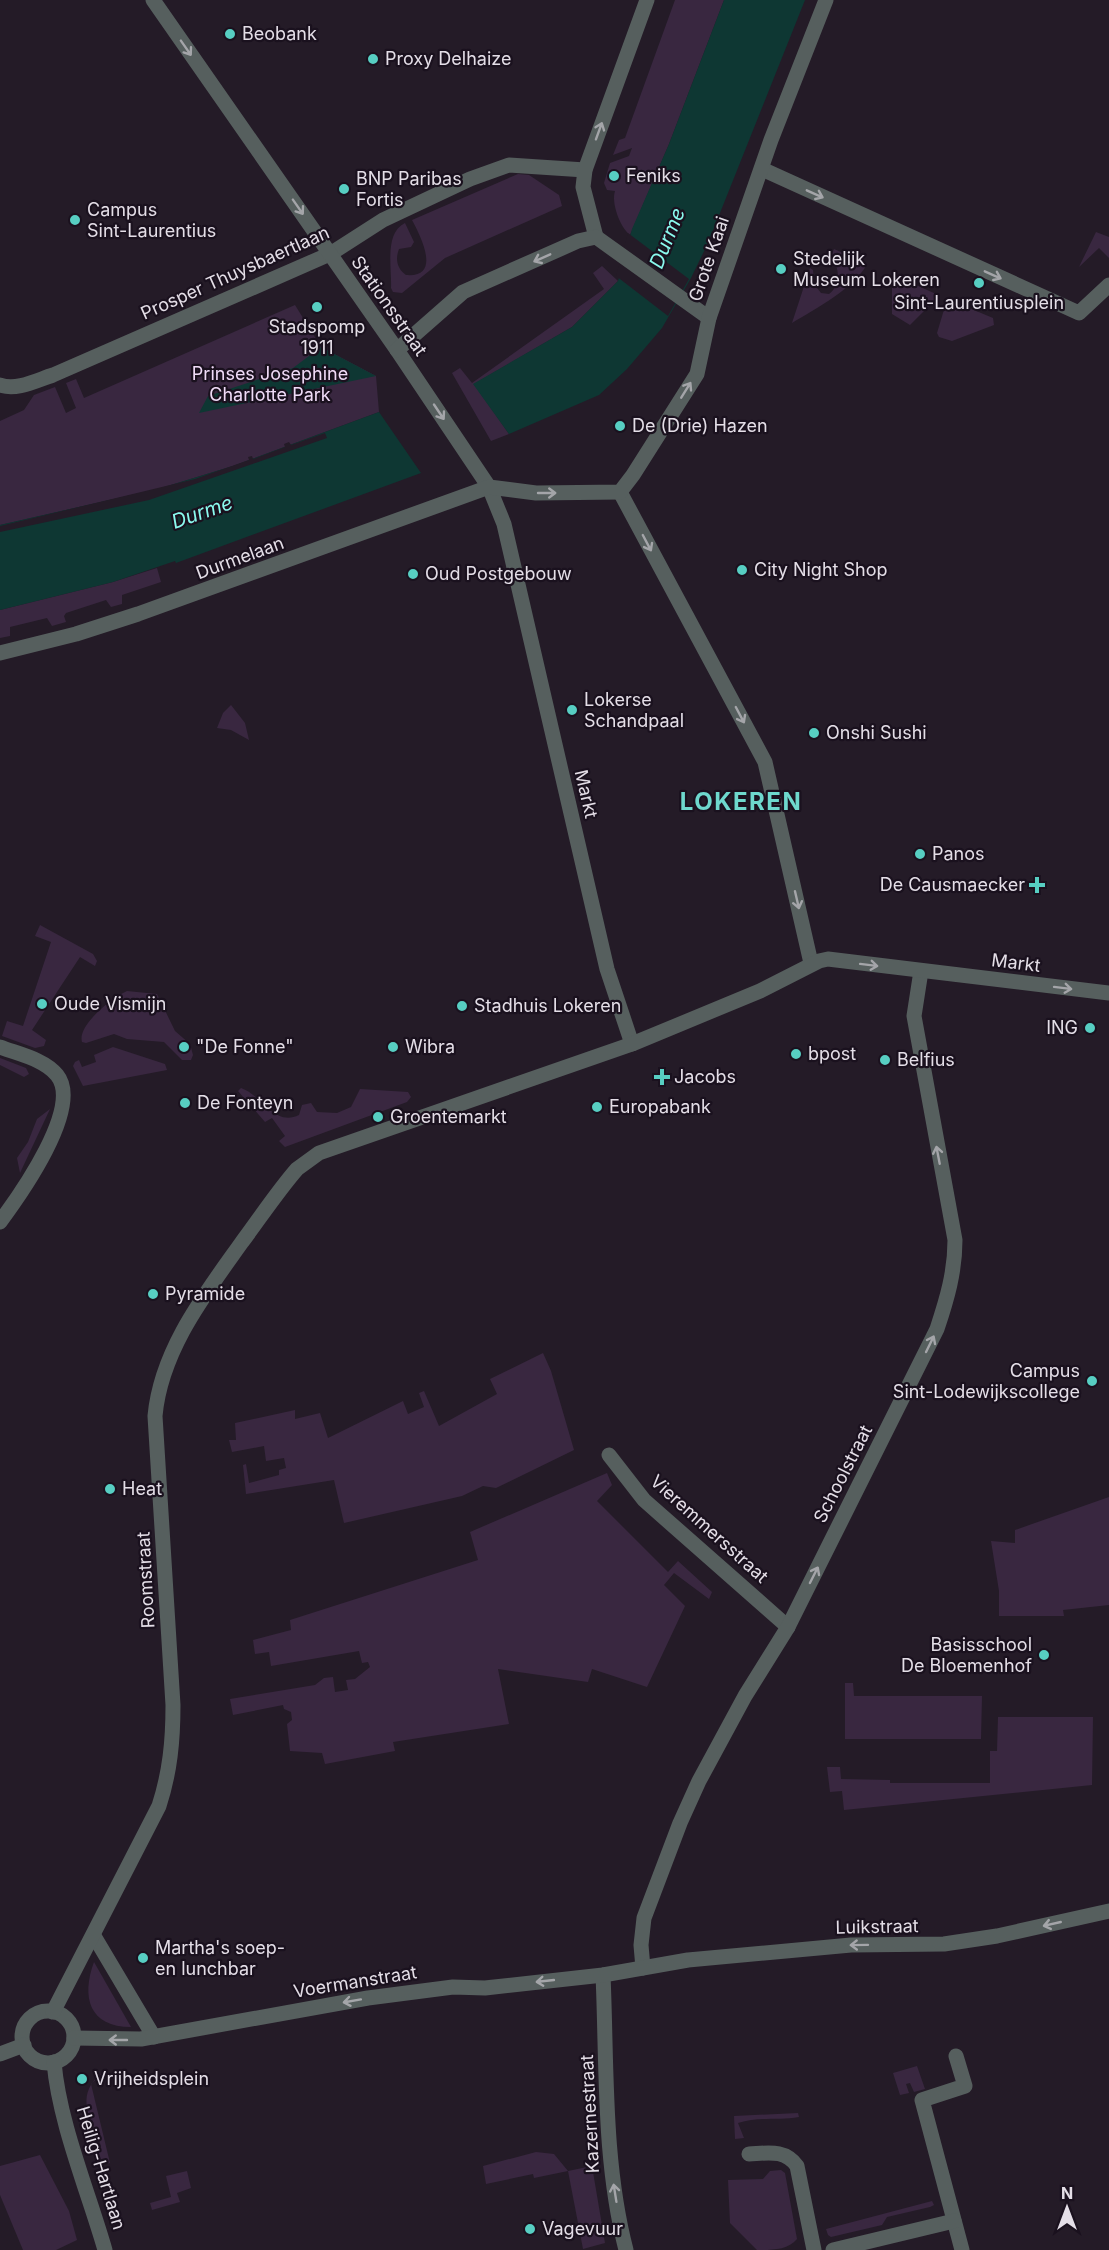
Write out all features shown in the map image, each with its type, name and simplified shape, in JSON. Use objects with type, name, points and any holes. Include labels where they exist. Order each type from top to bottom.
[{"type":"street","name":"Stationsstraat","points":[[153,0],[397,350],[489,487]]},
{"type":"street","points":[[397,350],[463,292],[578,241],[596,237],[582,187],[585,170],[647,0]]},
{"type":"street","name":"Grote Kaai","points":[[596,237],[709,318],[771,140],[826,0]]},
{"type":"street","name":"Prosper Thuysbaertlaan","points":[[0,385],[7,387],[24,385],[53,375],[330,254],[383,220],[470,179],[509,165],[585,170]]},
{"type":"street","points":[[762,169],[1028,291],[1055,299],[1079,313],[1109,285]]},
{"type":"street","points":[[620,492],[697,374],[709,318]]},
{"type":"street","points":[[489,487],[536,493],[620,492]]},
{"type":"street","name":"Durmelaan","points":[[0,653],[76,634],[138,614],[489,487]]},
{"type":"street","name":"Markt","points":[[489,487],[504,524],[607,969],[632,1044],[776,984],[811,963],[828,960],[1109,993]]},
{"type":"street","points":[[620,492],[765,762],[811,963]]},
{"type":"street","name":"Schoolstraat","points":[[643,1968],[641,1945],[644,1918],[680,1823],[721,1738],[788,1627],[937,1329],[950,1291],[955,1263],[955,1240],[914,1016],[921,971]]},
{"type":"street","name":"Roomstraat","points":[[53,2012],[159,1806],[169,1776],[173,1747],[157,1401],[174,1349],[201,1300],[286,1182],[304,1163],[330,1149],[632,1044]]},
{"type":"street","points":[[0,1047],[45,1064],[61,1081],[64,1093],[62,1112],[40,1160],[0,1222]]},
{"type":"street","name":"Vieremmersstraat","points":[[609,1455],[644,1500],[788,1627]]},
{"type":"street","name":"Luikstraat","points":[[643,1968],[688,1960],[852,1945],[944,1944],[997,1936],[1109,1911]]},
{"type":"street","points":[[94,1936],[154,2037]]},
{"type":"street","name":"Voermanstraat","points":[[74,2038],[116,2040],[154,2037],[379,1997],[453,1987],[485,1988],[603,1975],[643,1968]]},
{"type":"street","name":"Kazernestraat","points":[[603,1975],[609,2146],[626,2250]]},
{"type":"street","points":[[53,2012],[69,2021],[74,2038],[70,2051],[54,2062],[46,2063],[33,2058],[24,2045],[23,2030],[31,2018],[53,2012]]},
{"type":"street","points":[[0,2054],[24,2045]]},
{"type":"street","points":[[956,2056],[965,2086],[922,2100],[945,2178],[962,2250]]},
{"type":"street","name":"Heilig-Hartlaan","points":[[54,2062],[56,2087],[62,2112],[105,2250]]},
{"type":"street","points":[[749,2154],[777,2153],[791,2157],[797,2166],[814,2250]]},
{"type":"street","points":[[833,2250],[954,2221]]},
{"type":"green space","points":[[675,0],[724,0],[669,144],[630,235],[617,214],[614,202],[615,191],[607,190],[604,183],[610,163],[629,156],[632,148],[613,155],[619,140],[625,138]]},
{"type":"green space","points":[[518,174],[529,175],[559,195],[562,206],[445,258],[402,293],[393,292],[391,252],[394,235],[398,228],[405,223],[414,242],[411,247],[399,249],[397,260],[399,267],[406,275],[417,274],[423,270],[426,255],[412,220]]},
{"type":"green space","points":[[1096,232],[1109,237],[1109,258],[1099,248],[1079,267]]},
{"type":"green space","points":[[834,249],[867,264],[844,290],[792,323],[810,268],[813,270],[814,284],[821,293],[829,294],[836,286],[838,276],[831,256]]},
{"type":"green space","points":[[602,266],[618,281],[572,327],[474,384],[509,434],[491,441],[452,373],[460,368],[472,383],[604,289],[593,273]]},
{"type":"green space","points":[[896,276],[936,294],[936,299],[910,325],[892,314],[892,280]]},
{"type":"green space","points":[[950,300],[993,318],[994,325],[952,341],[939,337],[937,333],[946,303]]},
{"type":"green space","name":"Prinses Josephine Charlotte Park","points":[[295,305],[321,347],[376,376],[379,412],[233,466],[158,489],[0,525],[0,421],[24,410],[34,395],[55,387],[66,413],[76,408],[66,383],[76,379],[84,398]]},
{"type":"green space","points":[[157,568],[161,582],[122,595],[122,604],[111,607],[106,600],[66,613],[64,616],[66,622],[52,626],[47,618],[10,627],[10,636],[0,638],[0,610],[113,582]]},
{"type":"green space","points":[[231,705],[245,723],[249,740],[231,730],[217,728],[223,713]]},
{"type":"green space","points":[[40,925],[93,954],[97,961],[95,966],[80,957],[32,1030],[46,1040],[44,1046],[35,1048],[2,1036],[7,1021],[23,1026],[51,942],[35,936]]},
{"type":"green space","points":[[127,991],[157,994],[175,1031],[190,1044],[193,1055],[191,1060],[182,1060],[164,1042],[127,1039],[114,1034],[86,1043],[82,1042],[85,1028],[97,1012]]},
{"type":"green space","points":[[113,1047],[165,1064],[167,1070],[83,1086],[73,1066],[75,1062],[79,1060],[82,1067],[96,1062],[94,1055]]},
{"type":"green space","points":[[0,1058],[26,1068],[29,1074],[24,1077],[0,1065]]},
{"type":"green space","points":[[241,1088],[275,1114],[290,1118],[299,1115],[302,1105],[311,1103],[317,1112],[337,1113],[351,1107],[360,1089],[408,1092],[411,1097],[407,1102],[285,1147],[279,1141],[285,1136],[272,1118],[265,1122],[238,1091]]},
{"type":"green space","points":[[50,1109],[20,1173],[17,1158],[28,1142],[37,1119]]},
{"type":"green space","points":[[543,1353],[551,1371],[574,1450],[496,1488],[483,1486],[462,1496],[344,1523],[334,1480],[246,1494],[243,1465],[246,1464],[249,1483],[279,1475],[279,1470],[286,1468],[284,1458],[266,1461],[264,1446],[232,1452],[229,1440],[236,1440],[235,1423],[295,1410],[295,1419],[320,1413],[328,1438],[403,1401],[408,1414],[424,1407],[419,1393],[424,1391],[439,1426],[497,1394],[490,1379]]},
{"type":"green space","points":[[607,1473],[612,1485],[597,1501],[668,1572],[678,1561],[712,1592],[709,1599],[674,1573],[664,1585],[685,1606],[647,1687],[592,1669],[588,1682],[498,1669],[509,1724],[393,1742],[395,1751],[325,1764],[322,1753],[290,1751],[287,1724],[292,1720],[291,1712],[284,1709],[283,1705],[233,1715],[230,1699],[315,1685],[324,1678],[333,1677],[335,1692],[348,1690],[346,1680],[355,1679],[370,1667],[368,1662],[362,1663],[359,1651],[271,1666],[269,1652],[255,1654],[253,1640],[291,1630],[290,1620],[478,1560],[470,1532]]},
{"type":"green space","points":[[1109,1497],[1109,1605],[1063,1610],[1064,1616],[999,1616],[999,1591],[991,1541],[1015,1543],[1015,1530]]},
{"type":"green space","points":[[845,1683],[853,1683],[854,1696],[982,1696],[981,1739],[845,1739]]},
{"type":"green space","points":[[998,1717],[1093,1717],[1092,1785],[844,1810],[842,1791],[830,1792],[827,1767],[840,1767],[841,1779],[890,1780],[890,1783],[990,1783],[990,1751],[997,1751]]},
{"type":"green space","points":[[94,1962],[131,2027],[106,2022],[97,2016],[92,2008],[88,1987]]},
{"type":"green space","points":[[917,2066],[925,2089],[914,2092],[910,2083],[906,2084],[909,2093],[900,2095],[893,2073]]},
{"type":"green space","points":[[91,2085],[110,2163],[101,2165],[97,2148],[101,2147],[99,2139],[95,2140],[87,2109],[86,2100]]},
{"type":"green space","points":[[798,2113],[799,2117],[738,2123],[744,2138],[735,2139],[734,2116]]},
{"type":"green space","points":[[536,2152],[554,2154],[568,2171],[534,2178],[533,2174],[486,2184],[483,2166]]},
{"type":"green space","points":[[40,2155],[69,2211],[77,2240],[56,2250],[23,2250],[0,2195],[0,2166]]},
{"type":"green space","points":[[592,2166],[605,2243],[583,2249],[568,2171]]},
{"type":"green space","points":[[781,2170],[785,2173],[797,2239],[785,2247],[757,2250],[730,2223],[728,2180],[763,2179],[770,2171]]},
{"type":"green space","points":[[187,2171],[191,2188],[177,2193],[180,2202],[152,2210],[150,2203],[171,2197],[166,2176]]},
{"type":"green space","points":[[932,2201],[934,2205],[930,2207],[887,2217],[882,2225],[831,2237],[826,2229]]},
{"type":"water","name":"Durme","points":[[724,0],[805,0],[708,243],[691,278],[662,328],[627,369],[599,395],[509,434],[473,384],[572,327],[618,281],[632,229],[669,144]]},
{"type":"water","points":[[321,347],[376,376],[199,413],[208,396],[293,368]]},
{"type":"water","name":"Durme","points":[[379,412],[421,473],[176,563],[175,561],[113,582],[0,610],[0,525],[158,489],[233,466]]},
{"type":"pier","points":[[628,233],[689,279],[668,316],[616,276]]},
{"type":"pier","points":[[325,433],[327,438],[149,500],[0,532],[0,526],[195,479],[249,460],[248,457],[252,456],[253,459],[285,447],[284,444],[289,442],[291,445]]},
{"type":"place","name":"Beobank","points":[[230,34]]},
{"type":"place","name":"Proxy Delhaize","points":[[373,59]]},
{"type":"place","name":"Feniks","points":[[614,176]]},
{"type":"place","name":"BNP Paribas Fortis","points":[[344,189]]},
{"type":"place","name":"Campus Sint-Laurentius","points":[[75,220]]},
{"type":"place","name":"Stedelijk Museum Lokeren","points":[[781,269]]},
{"type":"place","name":"Sint-Laurentiusplein","points":[[979,283]]},
{"type":"place","name":"Stadspomp 1911","points":[[317,307]]},
{"type":"place","name":"De (Drie) Hazen","points":[[620,426]]},
{"type":"place","name":"City Night Shop","points":[[742,570]]},
{"type":"place","name":"Oud Postgebouw","points":[[413,574]]},
{"type":"place","name":"Lokerse Schandpaal","points":[[572,710]]},
{"type":"place","name":"Onshi Sushi","points":[[814,733]]},
{"type":"place","name":"Panos","points":[[920,854]]},
{"type":"place","name":"De Causmaecker","points":[[1037,885]]},
{"type":"place","name":"Oude Vismijn","points":[[42,1004]]},
{"type":"place","name":"Stadhuis Lokeren","points":[[462,1006]]},
{"type":"place","name":"ING","points":[[1090,1028]]},
{"type":"place","name":"\"De Fonne\"","points":[[184,1047]]},
{"type":"place","name":"Wibra","points":[[393,1047]]},
{"type":"place","name":"bpost","points":[[796,1054]]},
{"type":"place","name":"Belfius","points":[[885,1060]]},
{"type":"place","name":"Jacobs","points":[[662,1077]]},
{"type":"place","name":"De Fonteyn","points":[[185,1103]]},
{"type":"place","name":"Europabank","points":[[597,1107]]},
{"type":"place","name":"Groentemarkt","points":[[378,1117]]},
{"type":"place","name":"Pyramide","points":[[153,1294]]},
{"type":"place","name":"Campus Sint-Lodewijkscollege","points":[[1092,1381]]},
{"type":"place","name":"Heat","points":[[110,1489]]},
{"type":"place","name":"Basisschool De Bloemenhof","points":[[1044,1655]]},
{"type":"place","name":"Martha's soep- en lunchbar","points":[[143,1958]]},
{"type":"place","name":"Vrijheidsplein","points":[[82,2079]]},
{"type":"place","name":"Vagevuur","points":[[530,2229]]},
{"type":"district","name":"LOKEREN","points":[[741,802]]}]
